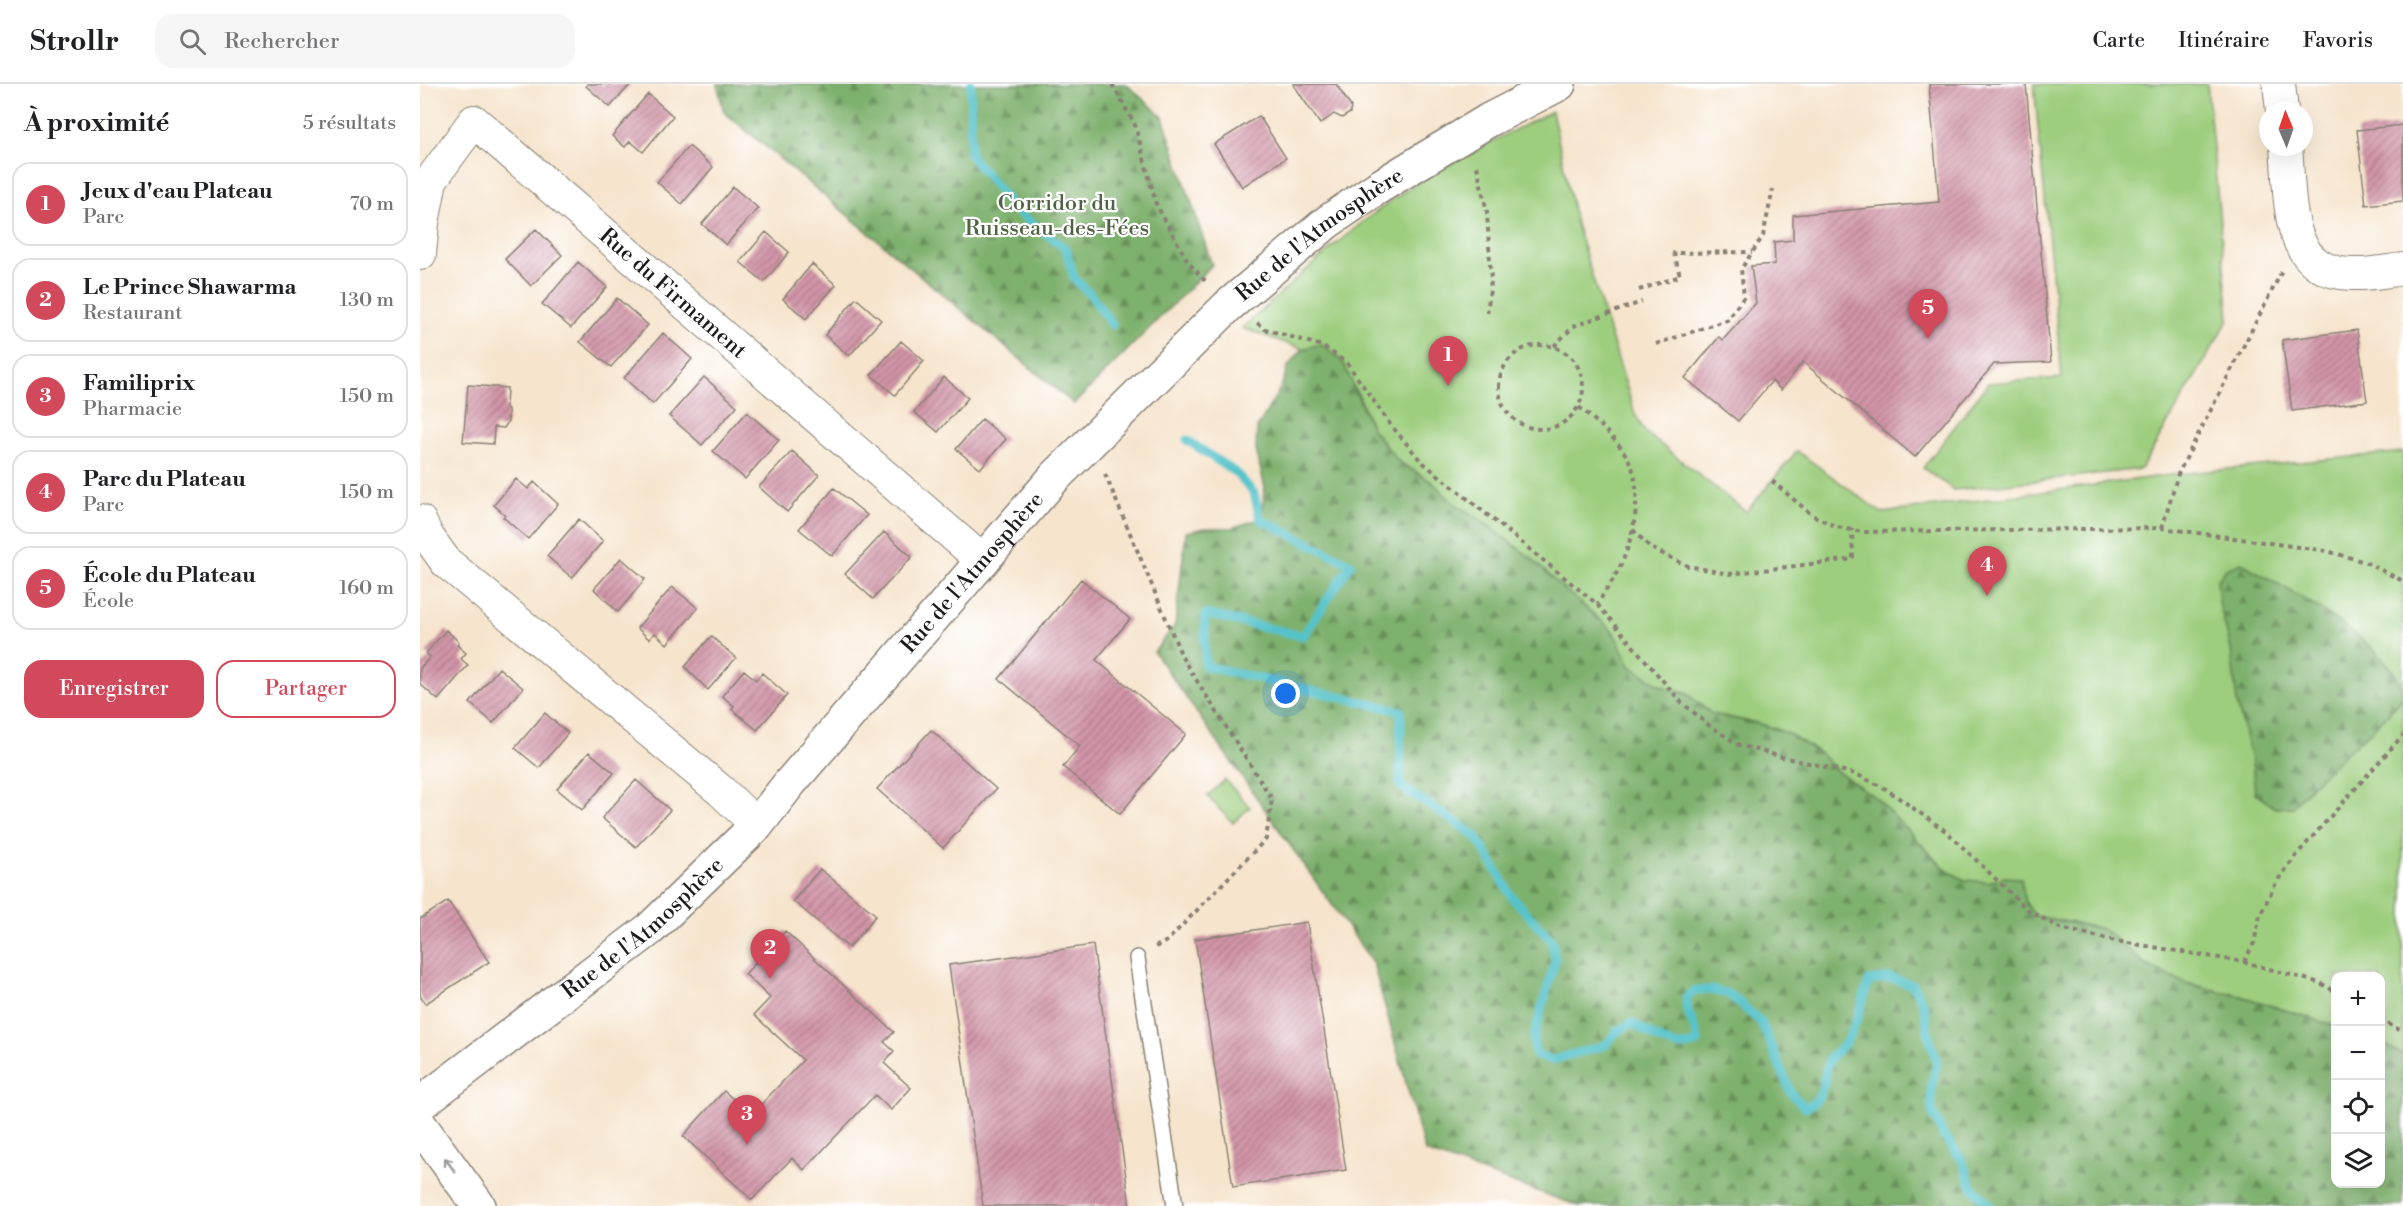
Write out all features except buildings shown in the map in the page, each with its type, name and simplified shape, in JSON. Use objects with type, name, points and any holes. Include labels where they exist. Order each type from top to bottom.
[{"type":"street","name":"Rue de l'Atmosphère","points":[[420,1104],[650,929],[757,825],[789,784],[1055,477],[1228,306],[1326,223],[1386,182],[1462,135],[1559,84]]},
{"type":"street","points":[[2279,84],[2281,102]]},
{"type":"street","name":"Rue du Firmament","points":[[420,254],[431,180],[474,121],[983,561]]},
{"type":"street","points":[[2287,156],[2297,241],[2310,258],[2326,270],[2352,274],[2403,269]]},
{"type":"street","points":[[420,521],[428,537],[446,562],[721,791],[757,825]]},
{"type":"street","points":[[420,1125],[479,1206]]},
{"type":"lane","points":[[1137,958],[1175,1206]]},
{"type":"path","points":[[1112,84],[1135,125],[1156,204],[1188,262],[1228,306],[1265,329],[1322,346],[1347,363],[1390,424],[1421,461],[1598,604],[1681,702],[1710,726],[1738,745],[1856,774],[1886,789],[1947,832],[2028,910],[2060,928],[2244,962],[2320,983],[2331,989]]},
{"type":"path","points":[[1462,135],[1476,163],[1487,212],[1491,280],[1487,315]]},
{"type":"path","points":[[1656,344],[1727,320],[1744,297],[1741,269],[1763,236],[1773,189]]},
{"type":"path","points":[[2162,528],[2178,474],[2297,241]]},
{"type":"path","points":[[1639,290],[1680,276],[1674,253],[1753,252]]},
{"type":"path","points":[[1554,346],[1574,327],[1642,302]]},
{"type":"path","points":[[1540,344],[1554,346],[1568,353],[1577,364],[1583,378],[1584,392],[1579,407],[1564,423],[1543,429],[1528,427],[1515,421],[1502,403],[1499,381],[1503,367],[1512,355],[1525,347],[1540,344]]},
{"type":"path","points":[[1579,407],[1605,428],[1628,459],[1637,490],[1634,530],[1623,561],[1598,604]]},
{"type":"path","points":[[1092,442],[1183,659],[1272,799],[1266,839],[1167,940],[1137,958]]},
{"type":"path","points":[[1772,481],[1812,515],[1836,527],[1862,532],[2162,528],[2327,551],[2365,562],[2403,581]]},
{"type":"path","points":[[1634,530],[1650,548],[1688,566],[1729,574],[1852,559],[1851,529]]},
{"type":"path","points":[[2244,962],[2254,943],[2260,915],[2277,881],[2299,852],[2403,735]]},
{"type":"path","points":[[2385,1021],[2403,1032]]},
{"type":"green space","name":"Corridor du Ruisseau-des-Fées","points":[[717,84],[1126,84],[1163,117],[1212,265],[1074,404],[724,112]]},
{"type":"green space","points":[[2034,84],[2207,84],[2229,319],[2141,469],[1954,490],[1923,468],[1988,383],[2062,378]]},
{"type":"green space","points":[[1552,111],[1576,224],[1635,414],[1645,432],[1746,512],[1797,451],[1882,513],[2178,474],[2403,452],[2403,1055],[2385,1045],[2385,972],[2331,972],[2331,1025],[2244,997],[2185,983],[2146,965],[2103,929],[2035,916],[2004,877],[1988,882],[1964,880],[1946,870],[1876,798],[1837,771],[1821,754],[1789,734],[1761,724],[1712,714],[1687,694],[1661,686],[1629,666],[1613,631],[1531,558],[1478,518],[1453,503],[1432,482],[1399,462],[1372,429],[1359,395],[1322,344],[1303,349],[1242,328],[1369,217],[1407,190],[1489,143]]},
{"type":"green space","points":[[1322,344],[1343,362],[1372,429],[1399,462],[1432,482],[1453,503],[1478,518],[1531,558],[1613,631],[1630,666],[1661,686],[1687,694],[1712,714],[1761,724],[1789,734],[1821,754],[1837,771],[1876,798],[1946,870],[1964,880],[1988,882],[2004,877],[2021,878],[2025,902],[2035,916],[2103,929],[2146,965],[2185,983],[2244,997],[2331,1025],[2331,1188],[2385,1188],[2385,1045],[2403,1055],[2403,1206],[1579,1206],[1425,1152],[1373,963],[1154,652],[1175,625],[1186,532],[1205,528],[1231,528],[1260,519],[1265,488],[1256,450],[1257,428],[1281,387],[1289,365],[1303,349]]},
{"type":"green space","points":[[2241,563],[2307,601],[2360,638],[2382,658],[2397,678],[2403,696],[2400,702],[2314,783],[2293,807],[2275,808],[2255,793],[2252,762],[2237,703],[2231,649],[2220,607],[2217,581],[2226,569]]},
{"type":"green space","points":[[1225,780],[1250,807],[1233,823],[1207,796]]},
{"type":"waterway","points":[[971,84],[970,155],[1016,211],[1066,249],[1074,278],[1091,295],[1112,325]]},
{"type":"waterway","points":[[1187,440],[1236,473],[1254,493],[1260,519],[1351,564],[1303,636],[1205,614],[1205,666],[1401,711],[1400,786],[1476,836],[1512,897],[1552,941],[1555,961],[1533,1039],[1536,1056],[1552,1060],[1606,1045],[1616,1032],[1632,1023],[1672,1045],[1689,1045],[1698,1042],[1696,1030],[1687,1010],[1686,998],[1695,990],[1711,990],[1729,994],[1761,1022],[1791,1093],[1805,1108],[1821,1094],[1829,1060],[1843,1045],[1853,1029],[1869,981],[1891,978],[1913,985],[1924,1006],[1929,1037],[1937,1063],[1931,1087],[1932,1111],[1943,1135],[1962,1160],[1972,1187],[1991,1206]]},
{"type":"place","name":"École du Plateau","points":[[1928,339]]},
{"type":"place","name":"Jeux d'eau Plateau","points":[[1448,386]]},
{"type":"place","name":"Parc du Plateau","points":[[1987,596]]},
{"type":"place","name":"Le Prince Shawarma","points":[[770,979]]},
{"type":"place","name":"Familiprix","points":[[747,1145]]}]
